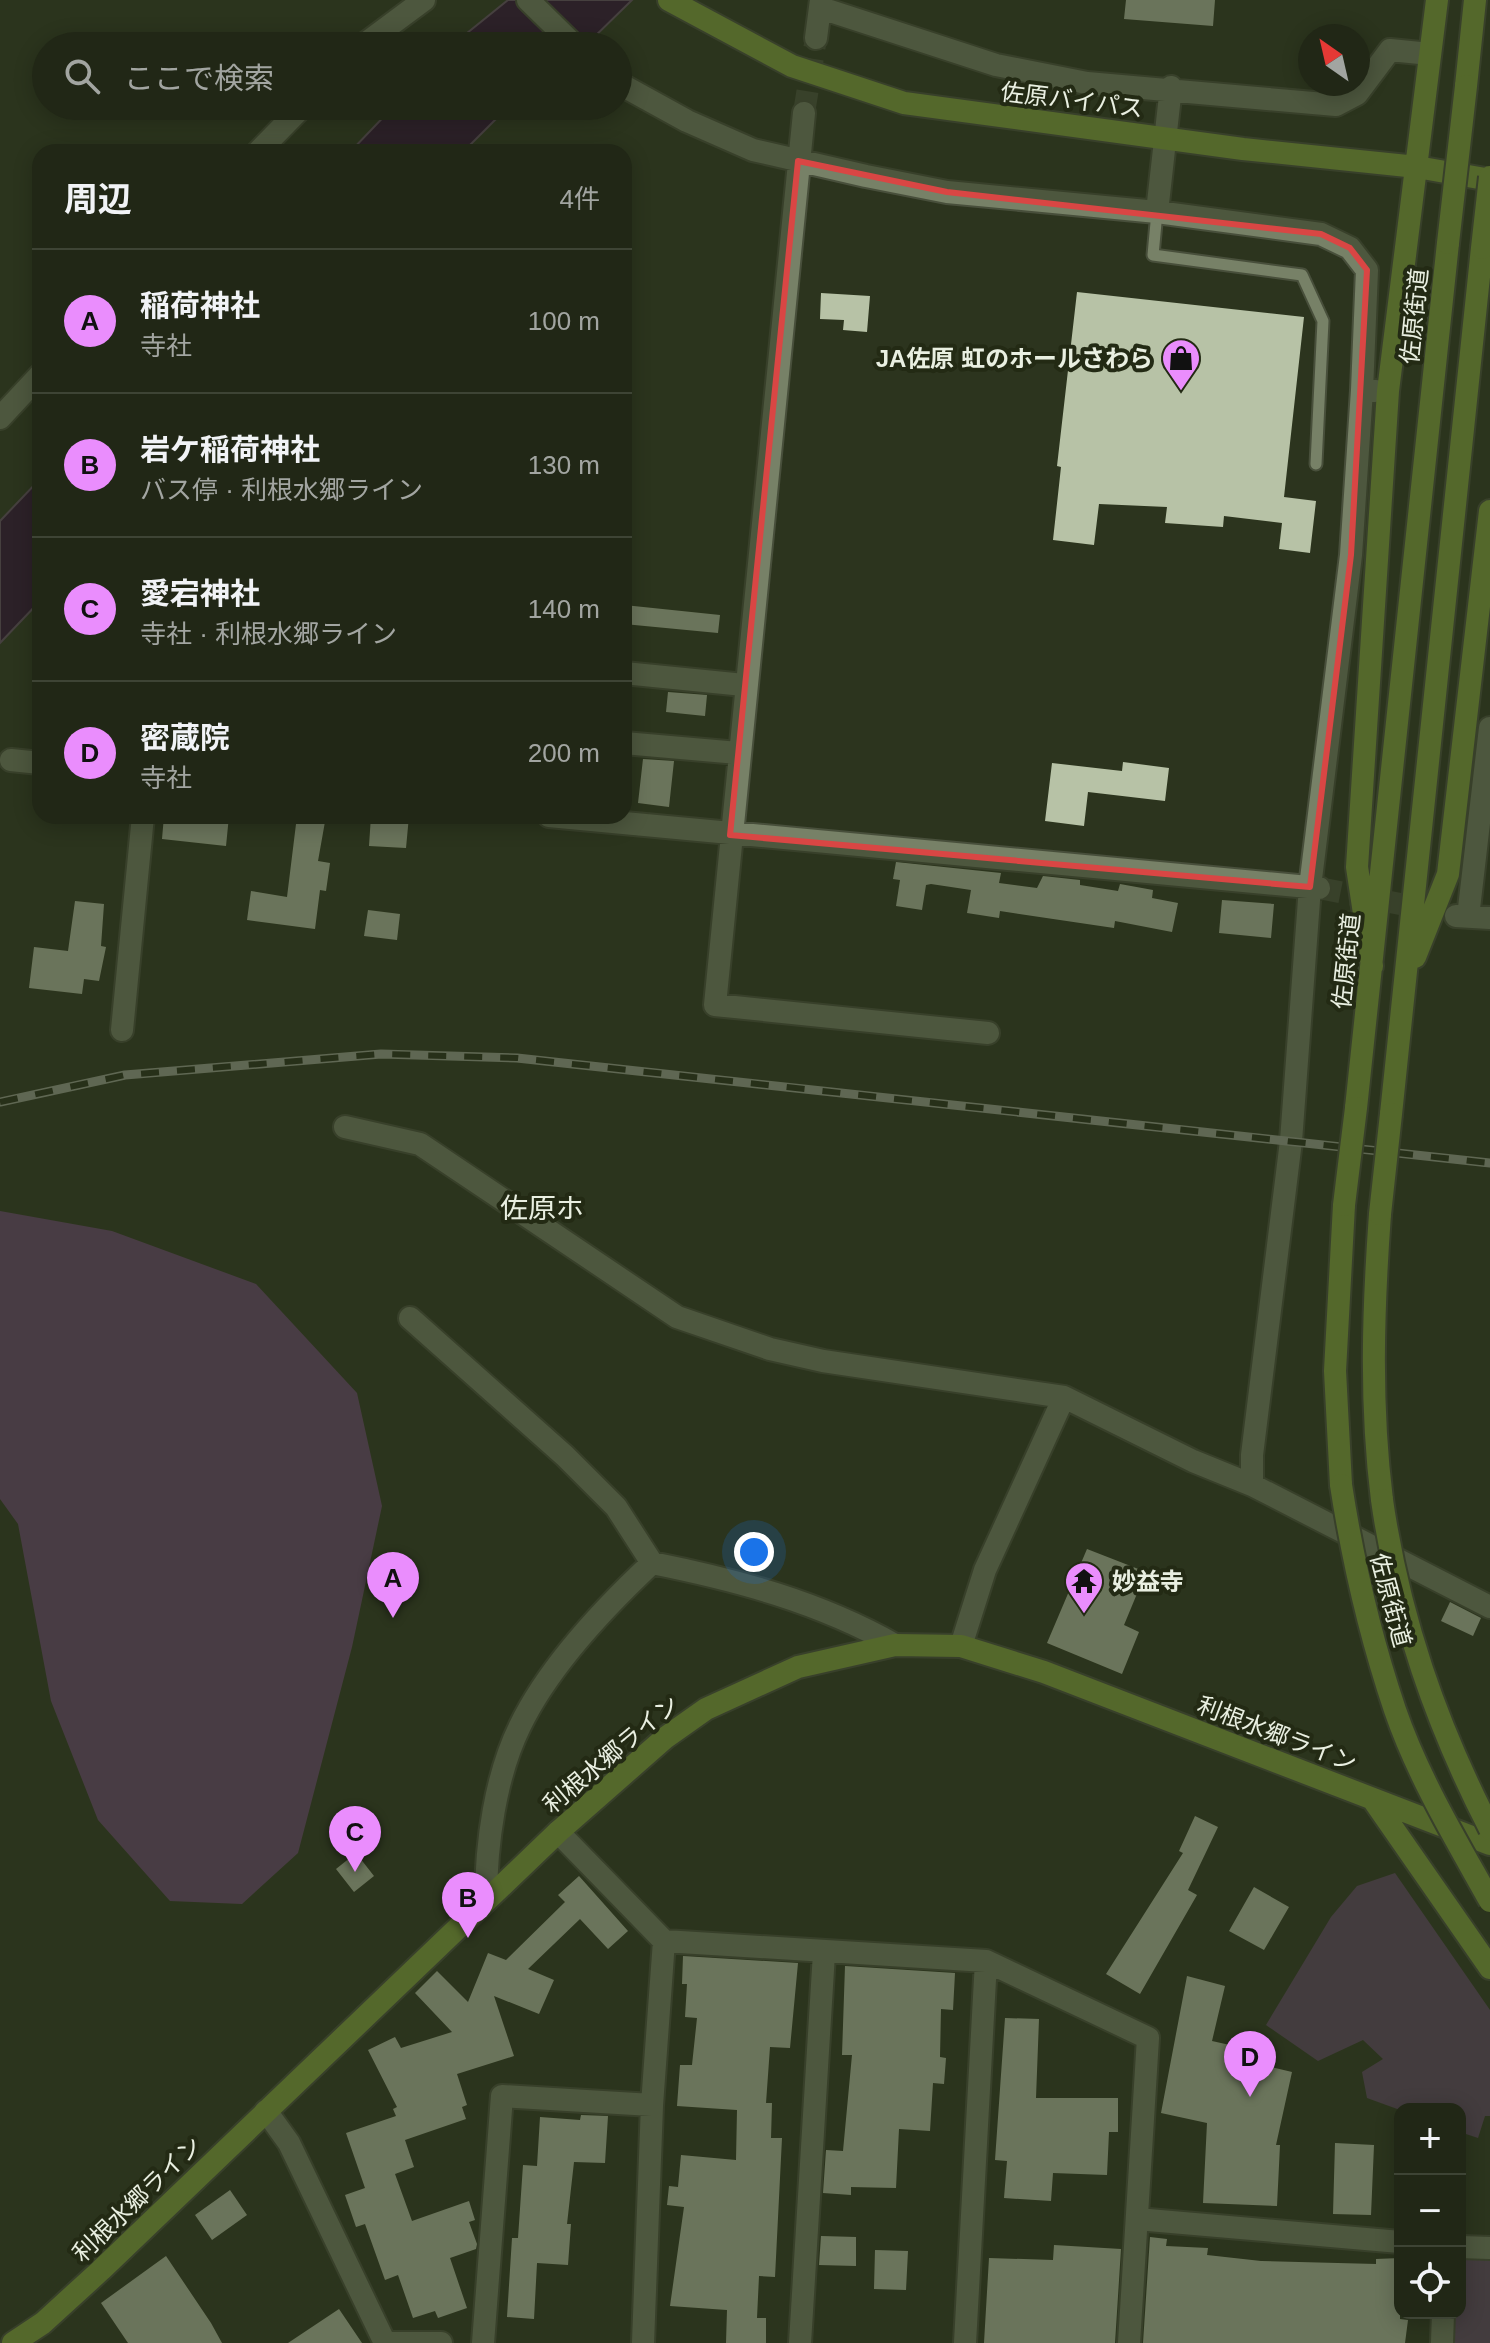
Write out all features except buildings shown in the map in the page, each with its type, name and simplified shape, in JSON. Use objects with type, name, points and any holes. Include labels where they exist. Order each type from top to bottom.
[{"type":"highway","name":"佐原バイパス","points":[[669,0],[792,66],[875,96],[1001,118],[1490,178]]},
{"type":"highway","points":[[1372,966],[1357,867],[1388,391],[1437,0]]},
{"type":"highway","name":"佐原街道","points":[[1475,0],[1344,1205],[1335,1371],[1341,1485],[1352,1555],[1396,1712],[1427,1783],[1490,1901]]},
{"type":"highway","name":"佐原街道","points":[[1490,178],[1380,1214],[1373,1311],[1373,1426],[1391,1564],[1431,1702],[1490,1829]]},
{"type":"highway","points":[[1405,982],[1448,874],[1490,511]]},
{"type":"highway","name":"利根水郷ライン","points":[[13,2343],[43,2323],[101,2270],[558,1832],[665,1738],[706,1709],[798,1667],[895,1645],[961,1646],[1044,1672],[1490,1844]]},
{"type":"highway","points":[[1374,1801],[1490,1968]]},
{"type":"street","points":[[381,32],[424,0]]},
{"type":"street","points":[[528,0],[561,32]]},
{"type":"street","points":[[816,38],[821,4],[996,65],[1087,83],[1171,87],[1336,105],[1357,94],[1390,50],[1430,54]]},
{"type":"street","points":[[1157,212],[1171,87]]},
{"type":"street","points":[[632,91],[687,121],[740,144],[798,161],[947,192],[1157,212],[1321,234],[1350,248],[1367,270],[1351,555],[1314,887],[1291,1141],[1252,1455],[1252,1485]]},
{"type":"street","points":[[804,113],[744,685],[715,1005],[988,1033]]},
{"type":"street","points":[[266,144],[289,120]]},
{"type":"street","points":[[0,418],[32,384]]},
{"type":"street","points":[[1362,390],[1388,391]]},
{"type":"street","points":[[632,674],[744,685]]},
{"type":"street","points":[[1472,917],[1490,728]]},
{"type":"street","points":[[632,744],[738,753]]},
{"type":"street","points":[[11,760],[32,762]]},
{"type":"street","points":[[122,1030],[142,824]]},
{"type":"street","points":[[625,824],[1314,887]]},
{"type":"street","points":[[345,1127],[420,1144],[677,1317],[770,1349],[823,1361],[1064,1397],[1193,1461],[1252,1485],[1490,1607]]},
{"type":"street","points":[[410,1318],[565,1456],[616,1507],[652,1563],[737,1580],[850,1620],[895,1645]]},
{"type":"street","points":[[961,1646],[985,1570],[1064,1397]]},
{"type":"street","points":[[486,1901],[486,1855],[518,1729],[570,1652],[619,1593],[652,1563]]},
{"type":"street","points":[[558,1832],[664,1941],[986,1961],[1148,2038],[1129,2343]]},
{"type":"street","points":[[643,2343],[652,2105],[664,1941]]},
{"type":"street","points":[[800,2343],[824,1953]]},
{"type":"street","points":[[965,2343],[986,1961]]},
{"type":"street","points":[[483,2343],[502,2096],[652,2105]]},
{"type":"street","points":[[266,2111],[289,2143],[385,2343],[441,2343]]},
{"type":"street","points":[[1137,2219],[1394,2241]]},
{"type":"street","points":[[1466,2247],[1490,2248]]},
{"type":"street","points":[[1442,2343],[1443,2319]]},
{"type":"lane","points":[[1157,212],[1153,255],[1302,275],[1323,321],[1316,464]]},
{"type":"highlighted area","points":[[798,161],[947,192],[1321,234],[1350,248],[1367,270],[1362,390],[1351,555],[1310,887],[730,835]]},
{"type":"shaded area","points":[[508,0],[632,0],[599,32],[468,32]]},
{"type":"shaded area","points":[[381,120],[495,120],[471,144],[358,144]]},
{"type":"shaded area","points":[[32,487],[32,609],[0,643],[0,521]]},
{"type":"shaded area","points":[[0,1211],[112,1231],[256,1284],[357,1393],[382,1506],[352,1647],[298,1853],[242,1904],[170,1901],[98,1820],[51,1701],[18,1524],[0,1499]]},
{"type":"shaded area","points":[[1395,1873],[1490,2010],[1490,2116],[1485,2116],[1478,2138],[1466,2134],[1466,2103],[1394,2103],[1394,2108],[1367,2098],[1362,2072],[1383,2059],[1363,2040],[1318,2061],[1266,2025],[1331,1917],[1357,1886]]},
{"type":"shaded area","points":[[1466,2247],[1490,2248],[1490,2343],[1442,2343],[1443,2319],[1466,2319]]},
{"type":"tunnel","points":[[804,113],[816,38]]},
{"type":"tunnel","points":[[1319,888],[1431,910]]},
{"type":"railway","points":[[0,1102],[125,1075],[381,1054],[517,1058],[1490,1163]]},
{"type":"place","name":"JA佐原 虹のホールさわら","points":[[1181,392]]},
{"type":"place","name":"妙益寺","points":[[1084,1615]]},
{"type":"place","name":"稲荷神社","points":[[393,1618]]},
{"type":"place","name":"愛宕神社","points":[[355,1872]]},
{"type":"place","name":"岩ケ稲荷神社","points":[[468,1938]]},
{"type":"place","name":"密蔵院","points":[[1250,2097]]},
{"type":"district","name":"佐原ホ","points":[[542,1208]]}]
